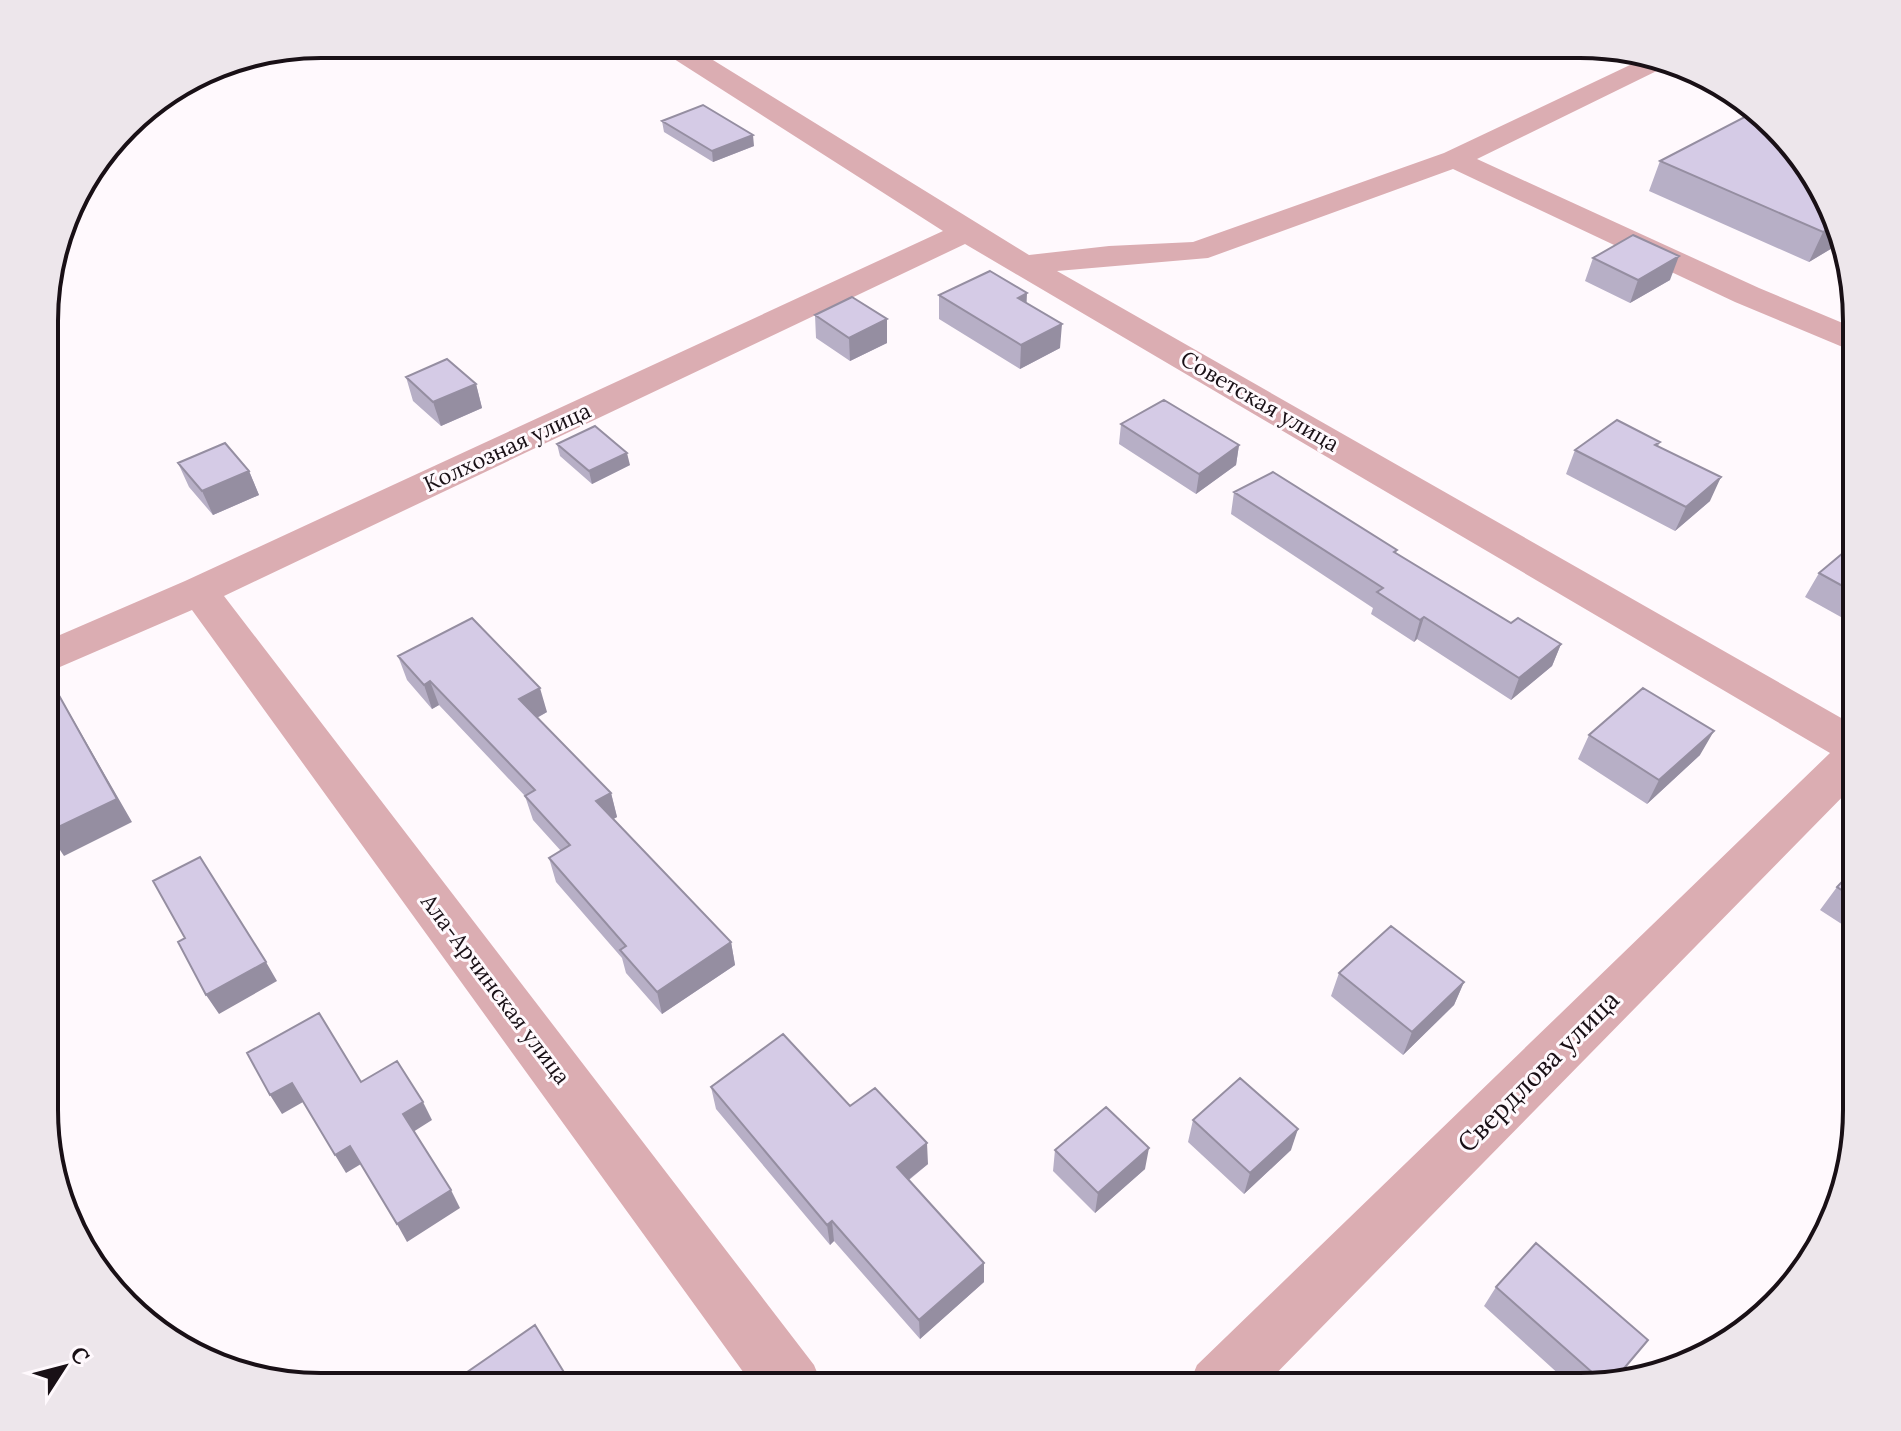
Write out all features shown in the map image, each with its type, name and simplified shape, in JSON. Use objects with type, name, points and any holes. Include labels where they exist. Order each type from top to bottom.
[{"type":"street","name":"Советская улица","points":[[692,58],[966,232],[1842,740]]},
{"type":"street","points":[[1027,265],[1109,255],[1197,251],[1454,159],[1648,67]]},
{"type":"street","points":[[1454,159],[1747,295],[1843,335]]},
{"type":"street","name":"Колхозная улица","points":[[58,653],[199,591],[966,232]]},
{"type":"street","name":"Ала-Арчинская улица","points":[[199,591],[781,1372]]},
{"type":"street","name":"Свердлова улица","points":[[1233,1373],[1842,768]]},
{"type":"building","points":[[703,105],[753,135],[712,151],[662,121]]},
{"type":"building","points":[[1745,117],[1789,161],[1816,205],[1826,230],[1823,232],[1660,161]]},
{"type":"building","points":[[1633,235],[1679,256],[1638,280],[1593,258]]},
{"type":"building","points":[[990,271],[1027,293],[1018,298],[1062,324],[1021,345],[939,295]]},
{"type":"building","points":[[852,297],[887,319],[849,338],[815,315]]},
{"type":"building","points":[[447,359],[476,384],[433,402],[406,377]]},
{"type":"building","points":[[1164,400],[1239,445],[1199,474],[1121,424]]},
{"type":"building","points":[[1617,420],[1660,442],[1655,445],[1721,477],[1686,507],[1575,450]]},
{"type":"building","points":[[595,426],[627,453],[589,471],[557,444]]},
{"type":"building","points":[[225,443],[249,471],[202,491],[178,463]]},
{"type":"building","points":[[1273,472],[1397,550],[1394,552],[1511,623],[1518,618],[1561,644],[1519,678],[1424,617],[1420,620],[1377,592],[1383,588],[1234,492]]},
{"type":"building","points":[[1843,553],[1843,586],[1819,573]]},
{"type":"building","points":[[472,618],[540,688],[519,699],[611,793],[596,801],[731,942],[657,992],[620,950],[626,946],[549,858],[570,845],[525,796],[535,790],[430,681],[424,685],[398,656]]},
{"type":"building","points":[[1643,688],[1714,731],[1659,780],[1589,735]]},
{"type":"building","points":[[58,694],[117,799],[59,827]]},
{"type":"building","points":[[200,857],[266,962],[206,995],[178,942],[185,938],[153,881]]},
{"type":"building","points":[[1391,926],[1464,982],[1412,1032],[1339,973]]},
{"type":"building","points":[[319,1013],[361,1082],[397,1061],[423,1102],[403,1114],[451,1190],[397,1224],[350,1146],[335,1155],[292,1083],[270,1095],[247,1053]]},
{"type":"building","points":[[783,1034],[850,1106],[875,1088],[927,1143],[897,1167],[984,1263],[919,1320],[832,1221],[827,1225],[711,1087]]},
{"type":"building","points":[[1240,1078],[1298,1129],[1250,1173],[1193,1120]]},
{"type":"building","points":[[1106,1107],[1149,1148],[1098,1193],[1055,1150]]},
{"type":"building","points":[[1536,1243],[1648,1340],[1623,1369],[1592,1372],[1496,1287]]},
{"type":"building","points":[[535,1325],[564,1372],[467,1372]]}]
